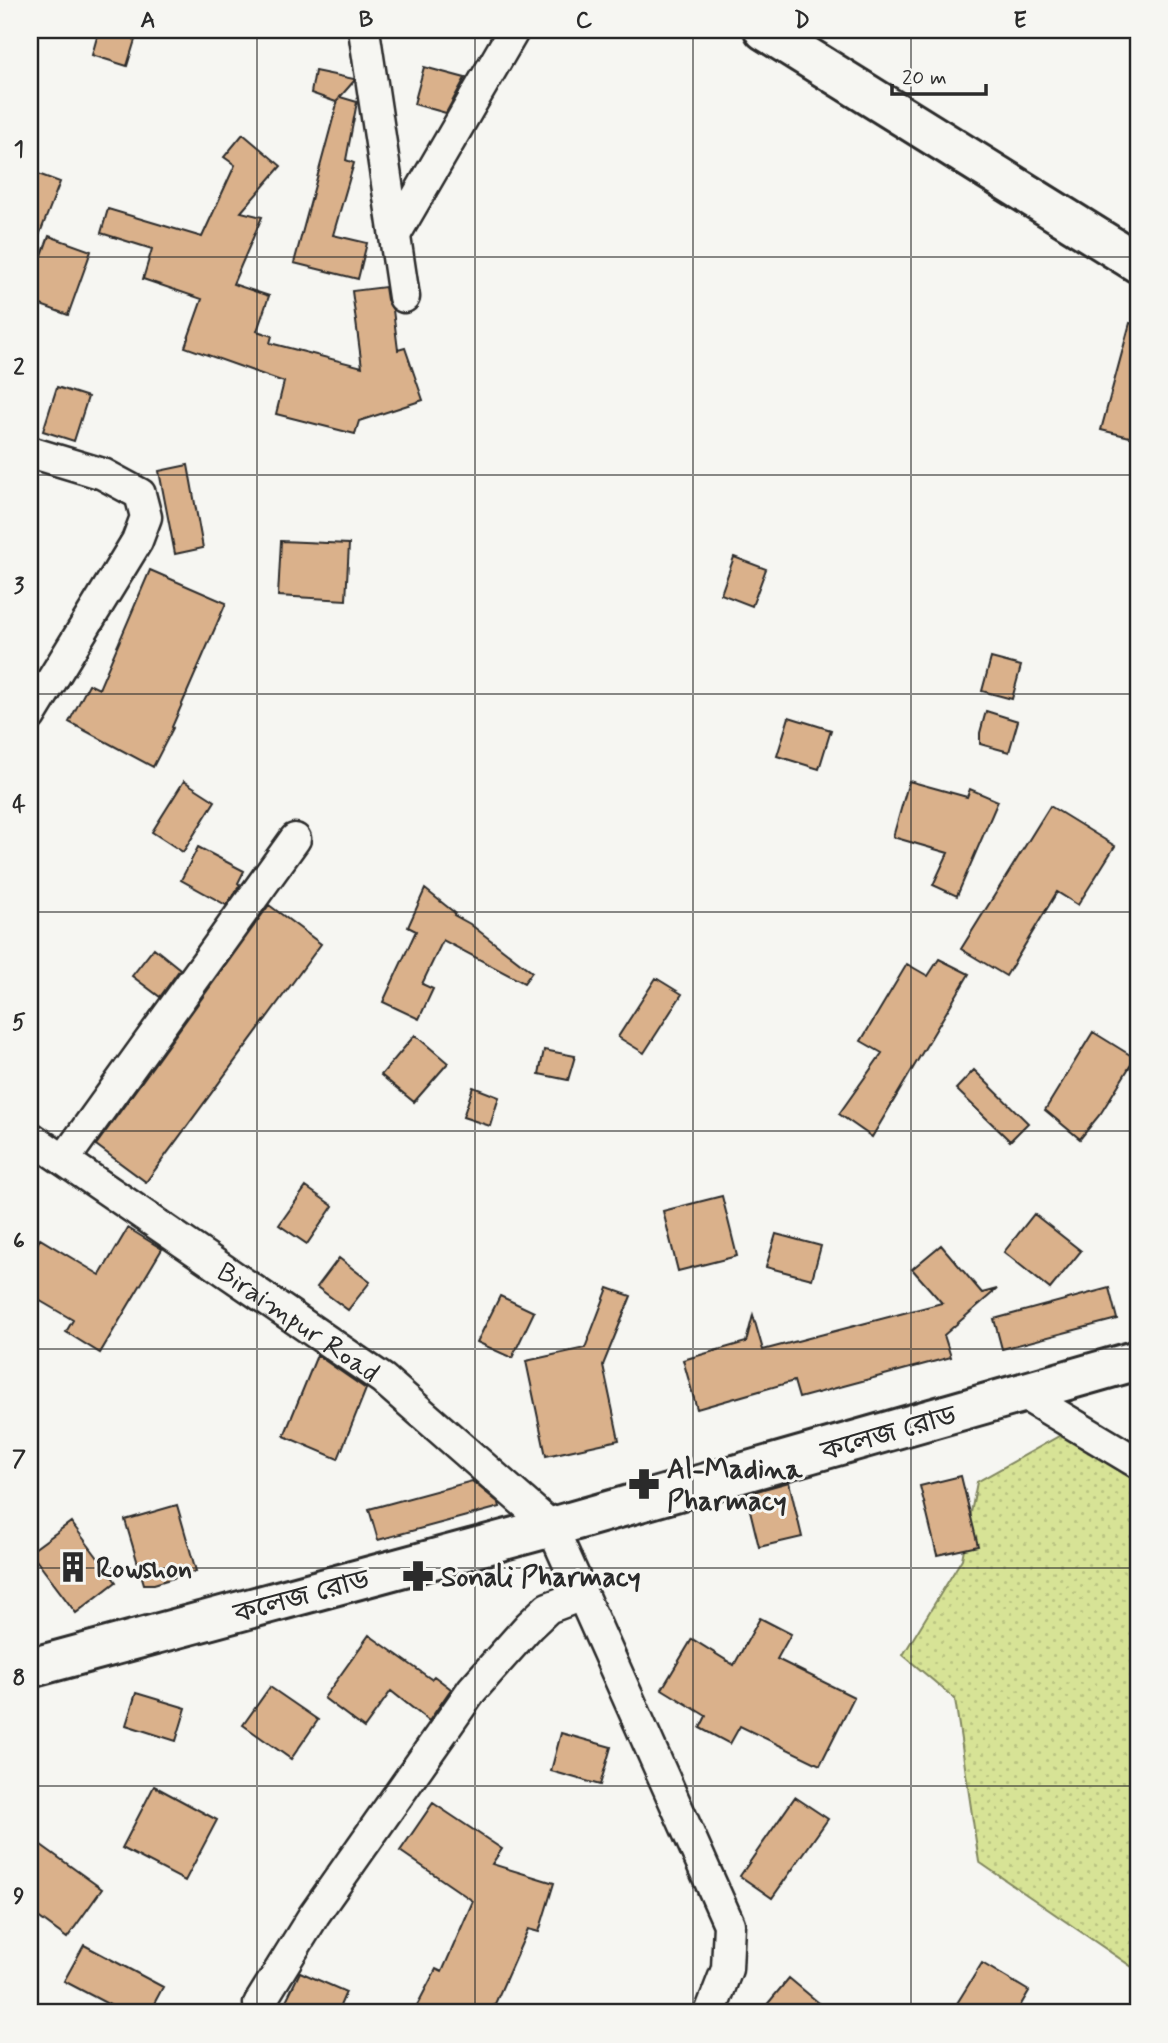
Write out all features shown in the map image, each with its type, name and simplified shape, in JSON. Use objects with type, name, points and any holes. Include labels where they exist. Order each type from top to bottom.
[{"type":"main road","points":[[764,30],[1138,263]]},
{"type":"main road","name":"কলেজ রোড","points":[[30,1668],[552,1527],[1138,1360]]},
{"type":"street","points":[[364,30],[404,297]]},
{"type":"street","points":[[396,233],[514,30]]},
{"type":"street","points":[[30,452],[103,474],[140,494],[146,517],[137,541],[30,716]]},
{"type":"street","points":[[64,1160],[295,839]]},
{"type":"street","name":"Biraimpur Road","points":[[30,1137],[383,1379],[552,1527]]},
{"type":"street","points":[[1023,1394],[1138,1463]]},
{"type":"street","points":[[552,1527],[729,1924],[727,1969],[710,2013]]},
{"type":"street","points":[[259,2004],[314,1915],[472,1690],[548,1608],[582,1595]]},
{"type":"green space","points":[[1077,1426],[1138,1465],[1138,1971],[979,1862],[955,1699],[903,1655],[962,1559],[977,1482]]},
{"type":"building","points":[[99,30],[138,30],[127,66],[92,55]]},
{"type":"building","points":[[424,67],[465,78],[446,113],[414,104]]},
{"type":"building","points":[[315,71],[354,79],[340,97],[357,102],[346,160],[354,163],[333,235],[367,243],[358,279],[294,263],[338,100],[336,102],[311,93]]},
{"type":"building","points":[[243,134],[281,166],[241,212],[262,217],[233,284],[269,296],[257,331],[272,336],[270,343],[362,367],[352,291],[385,287],[387,300],[393,310],[398,350],[405,348],[423,400],[359,421],[355,434],[276,414],[284,382],[185,347],[202,299],[143,279],[152,249],[101,233],[108,209],[202,237],[235,165],[224,157]]},
{"type":"building","points":[[30,171],[60,182],[31,256],[30,255]]},
{"type":"building","points":[[49,236],[91,251],[68,315],[30,301],[30,288]]},
{"type":"building","points":[[1130,323],[1138,325],[1138,439],[1101,430]]},
{"type":"building","points":[[57,387],[88,397],[74,441],[43,431]]},
{"type":"building","points":[[188,465],[203,548],[175,554],[159,471]]},
{"type":"building","points":[[281,541],[349,544],[346,600],[278,596]]},
{"type":"building","points":[[734,557],[766,569],[752,606],[721,594]]},
{"type":"building","points":[[150,570],[226,603],[173,728],[153,767],[69,722],[89,684],[99,689]]},
{"type":"building","points":[[991,658],[1021,666],[1012,699],[982,691]]},
{"type":"building","points":[[986,711],[1018,721],[1009,752],[980,744]]},
{"type":"building","points":[[789,717],[831,730],[819,769],[777,756]]},
{"type":"building","points":[[184,781],[215,801],[183,852],[152,832]]},
{"type":"building","points":[[909,781],[967,797],[970,789],[998,801],[957,896],[933,885],[948,853],[893,837]]},
{"type":"building","points":[[1050,806],[1115,846],[1078,905],[1057,892],[1006,976],[961,949]]},
{"type":"building","points":[[198,847],[244,871],[238,883],[240,885],[226,905],[181,880]]},
{"type":"building","points":[[425,889],[455,913],[454,915],[470,924],[532,972],[524,983],[443,940],[422,984],[433,989],[419,1019],[383,1002],[416,931],[408,927]]},
{"type":"building","points":[[269,905],[321,944],[146,1182],[96,1145]]},
{"type":"building","points":[[154,948],[180,969],[160,997],[132,976]]},
{"type":"building","points":[[939,959],[969,974],[872,1137],[839,1114],[882,1053],[861,1041],[907,964],[928,976]]},
{"type":"building","points":[[656,978],[682,994],[644,1053],[618,1037]]},
{"type":"building","points":[[1093,1032],[1135,1058],[1101,1113],[1080,1139],[1045,1110]]},
{"type":"building","points":[[415,1035],[448,1063],[414,1102],[381,1075]]},
{"type":"building","points":[[544,1050],[575,1056],[568,1080],[539,1074]]},
{"type":"building","points":[[974,1070],[1028,1123],[1010,1141],[956,1089]]},
{"type":"building","points":[[473,1087],[499,1097],[490,1126],[463,1117]]},
{"type":"building","points":[[306,1187],[333,1206],[307,1244],[279,1225]]},
{"type":"building","points":[[722,1196],[737,1256],[678,1271],[663,1211]]},
{"type":"building","points":[[1034,1214],[1081,1251],[1050,1289],[1004,1252]]},
{"type":"building","points":[[128,1228],[162,1249],[100,1353],[66,1332],[73,1320],[30,1295],[30,1257],[40,1239],[100,1275]]},
{"type":"building","points":[[776,1234],[821,1246],[812,1279],[766,1267]]},
{"type":"building","points":[[941,1245],[982,1293],[997,1289],[944,1335],[951,1357],[799,1398],[794,1381],[697,1409],[683,1360],[746,1342],[753,1315],[763,1350],[942,1303],[912,1269]]},
{"type":"building","points":[[339,1258],[370,1282],[348,1310],[317,1287]]},
{"type":"building","points":[[608,1288],[631,1296],[603,1365],[619,1440],[546,1456],[526,1361],[585,1348]]},
{"type":"building","points":[[1109,1288],[1117,1319],[1002,1349],[994,1319]]},
{"type":"building","points":[[500,1296],[534,1312],[512,1358],[477,1342]]},
{"type":"building","points":[[317,1355],[366,1389],[338,1459],[284,1436]]},
{"type":"building","points":[[961,1476],[978,1546],[937,1555],[920,1486]]},
{"type":"building","points":[[472,1481],[499,1503],[500,1507],[378,1540],[369,1509]]},
{"type":"building","points":[[789,1482],[802,1537],[759,1547],[746,1494]]},
{"type":"building","points":[[177,1505],[196,1571],[154,1584],[144,1584],[125,1520]]},
{"type":"building","name":"Rowshon","points":[[71,1522],[116,1582],[76,1613],[30,1552]]},
{"type":"building","points":[[760,1618],[791,1634],[777,1659],[854,1697],[820,1765],[740,1726],[730,1744],[700,1728],[706,1716],[662,1689],[692,1639],[734,1665]]},
{"type":"building","points":[[369,1635],[431,1679],[434,1676],[451,1689],[429,1721],[391,1691],[364,1728],[324,1698]]},
{"type":"building","points":[[270,1687],[318,1720],[291,1759],[243,1725]]},
{"type":"building","points":[[136,1693],[186,1708],[176,1741],[126,1725]]},
{"type":"building","points":[[561,1733],[611,1747],[600,1785],[551,1771]]},
{"type":"building","points":[[154,1786],[217,1820],[185,1881],[122,1848]]},
{"type":"building","points":[[795,1797],[828,1819],[772,1898],[740,1876]]},
{"type":"building","points":[[433,1803],[502,1849],[492,1864],[554,1883],[539,1932],[528,1929],[491,2013],[413,2013],[436,1969],[442,1972],[473,1901],[400,1851]]},
{"type":"building","points":[[30,1837],[102,1889],[67,1938],[30,1911]]},
{"type":"building","points":[[84,1945],[163,1987],[149,2013],[125,2013],[64,1981]]},
{"type":"building","points":[[982,1963],[1029,1991],[1016,2013],[951,2013]]},
{"type":"building","points":[[300,1972],[346,1992],[337,2013],[280,2013]]},
{"type":"building","points":[[789,1978],[831,2013],[760,2013]]},
{"type":"place","name":"Al-Madina Pharmacy","points":[[644,1484]]},
{"type":"place","name":"Rowshon","points":[[73,1567]]},
{"type":"place","name":"Sonali Pharmacy","points":[[418,1576]]}]
